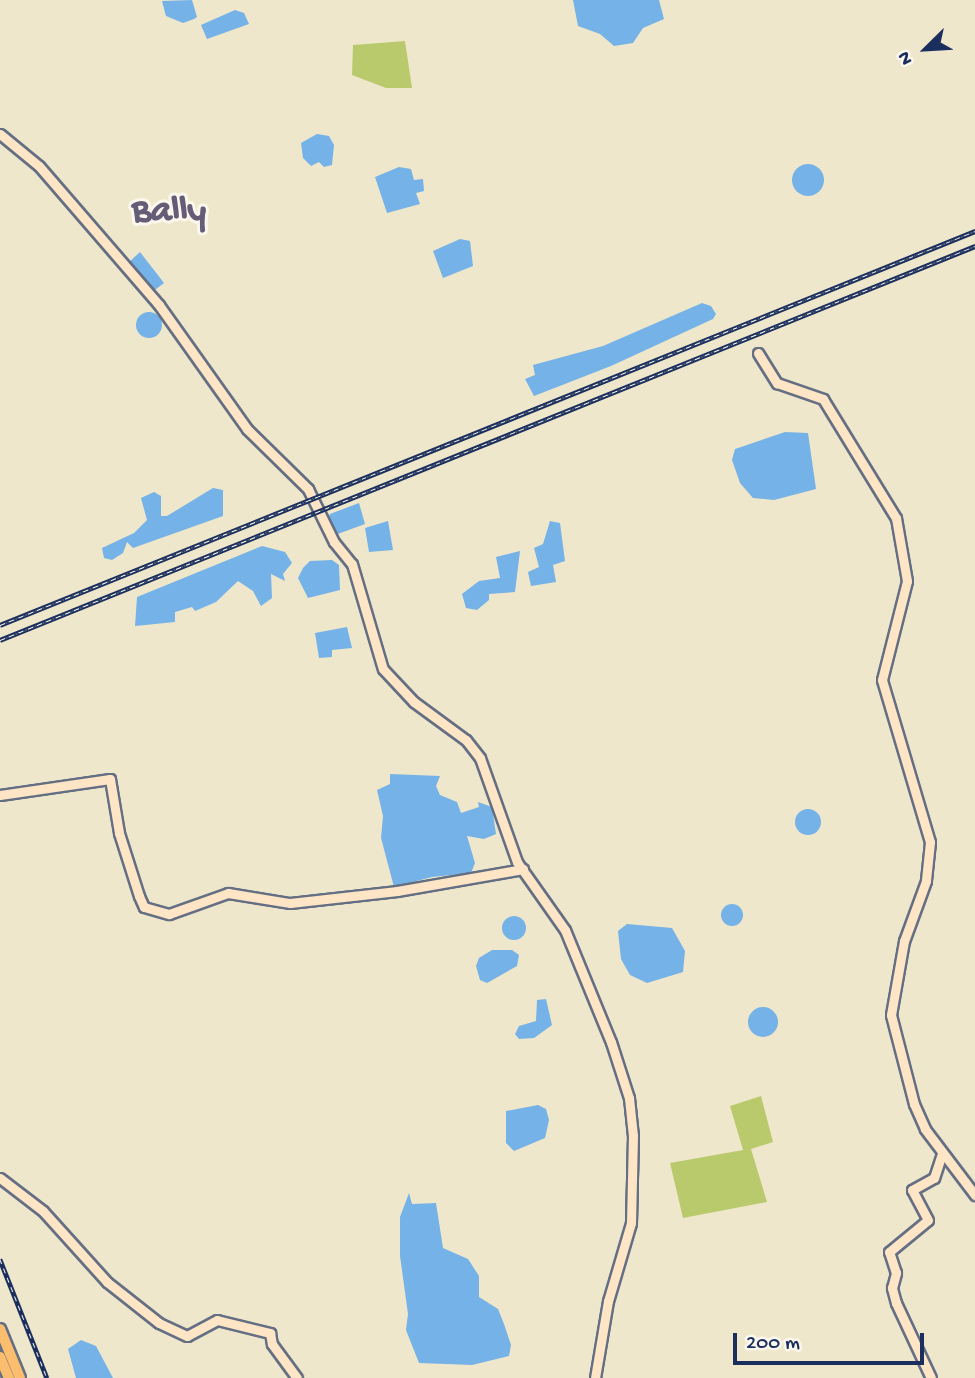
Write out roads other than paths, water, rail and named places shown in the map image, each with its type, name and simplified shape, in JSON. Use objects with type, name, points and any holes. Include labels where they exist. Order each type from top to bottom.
[{"type":"highway","points":[[0,1329],[20,1378]]},
{"type":"highway","points":[[0,1357],[9,1378]]},
{"type":"street","points":[[0,134],[39,166],[159,305],[247,429],[308,489],[334,542],[352,564],[383,669],[414,702],[454,730],[480,758],[523,869],[565,930],[629,1098],[635,1191],[631,1223],[608,1301],[595,1378]]},
{"type":"street","points":[[758,353],[777,383],[823,399],[887,497],[907,565],[896,639],[882,680],[930,842],[926,881],[904,941],[890,1007],[914,1104],[942,1153],[975,1195]]},
{"type":"street","points":[[0,795],[110,779],[119,833],[139,896],[144,907],[169,914],[228,893],[290,903],[397,891],[523,869]]},
{"type":"street","points":[[931,1378],[896,1303],[892,1288],[896,1273],[888,1252],[928,1220],[912,1190],[934,1178],[942,1153]]},
{"type":"street","points":[[0,1178],[43,1211],[107,1282],[159,1324],[187,1336],[217,1320],[270,1333],[272,1344],[297,1378]]},
{"type":"water","points":[[192,0],[197,17],[194,19],[183,23],[166,16],[162,1]]},
{"type":"water","points":[[573,0],[659,0],[664,19],[643,28],[633,43],[614,46],[600,34],[578,26]]},
{"type":"water","points":[[235,10],[244,13],[249,24],[207,39],[201,25]]},
{"type":"water","points":[[317,134],[329,136],[334,145],[332,165],[324,167],[319,162],[311,166],[303,158],[301,143]]},
{"type":"water","points":[[808,164],[819,169],[824,180],[819,191],[808,196],[797,191],[792,180],[797,169]]},
{"type":"water","points":[[399,167],[411,169],[414,180],[423,179],[424,191],[416,193],[420,204],[387,213],[375,177]]},
{"type":"water","points":[[460,239],[470,241],[473,266],[443,278],[433,251]]},
{"type":"water","points":[[140,252],[164,283],[151,293],[128,263]]},
{"type":"water","points":[[702,303],[711,306],[716,314],[713,319],[611,366],[534,396],[525,379],[535,375],[533,365],[603,346]]},
{"type":"water","points":[[149,312],[158,316],[162,325],[158,334],[149,338],[140,334],[136,325],[140,316]]},
{"type":"water","points":[[785,432],[808,433],[816,489],[774,500],[753,498],[740,483],[732,460],[735,449]]},
{"type":"water","points":[[213,488],[223,490],[223,516],[133,548],[127,542],[123,553],[112,560],[104,558],[102,548],[134,533],[147,520],[141,498],[154,492],[161,496],[161,516],[167,516]]},
{"type":"water","points":[[359,503],[365,524],[335,535],[328,519],[330,514]]},
{"type":"water","points":[[388,521],[393,550],[369,552],[365,528]]},
{"type":"water","points":[[550,521],[560,523],[565,561],[553,565],[556,582],[531,586],[528,572],[539,567],[534,548],[543,544]]},
{"type":"water","points":[[262,546],[285,552],[292,563],[283,574],[285,581],[271,574],[272,598],[261,606],[253,591],[238,581],[216,602],[195,611],[192,607],[175,612],[175,622],[135,626],[137,597]]},
{"type":"water","points":[[520,551],[515,592],[489,594],[489,600],[477,610],[466,608],[462,594],[479,581],[500,578],[496,557]]},
{"type":"water","points":[[332,560],[339,565],[340,590],[308,598],[298,578],[303,568],[310,561]]},
{"type":"water","points":[[347,627],[352,648],[332,650],[332,657],[319,658],[315,633]]},
{"type":"water","points":[[390,774],[440,776],[436,786],[440,795],[457,802],[461,813],[479,807],[478,802],[492,807],[496,834],[484,839],[467,836],[475,863],[471,873],[432,877],[394,887],[381,838],[383,816],[377,790],[390,784]]},
{"type":"water","points":[[808,809],[817,813],[821,822],[817,831],[808,835],[799,831],[795,822],[799,813]]},
{"type":"water","points":[[728,904],[736,904],[743,911],[743,919],[736,926],[728,926],[721,919],[721,911]]},
{"type":"water","points":[[514,916],[523,919],[526,928],[523,937],[514,940],[505,937],[502,928],[505,919]]},
{"type":"water","points":[[627,924],[672,928],[685,951],[683,972],[647,983],[630,975],[621,959],[618,931]]},
{"type":"water","points":[[492,950],[512,950],[519,955],[517,966],[487,983],[480,980],[476,966],[479,958]]},
{"type":"water","points":[[546,999],[552,1025],[534,1038],[519,1039],[515,1034],[519,1026],[536,1021],[537,1000]]},
{"type":"water","points":[[763,1007],[774,1011],[778,1022],[774,1033],[763,1037],[752,1033],[748,1022],[752,1011]]},
{"type":"water","points":[[538,1105],[546,1109],[549,1120],[545,1138],[514,1151],[506,1143],[506,1111]]},
{"type":"water","points":[[409,1193],[412,1204],[436,1203],[443,1248],[468,1259],[479,1276],[479,1297],[498,1309],[511,1345],[509,1356],[472,1365],[419,1363],[406,1330],[408,1314],[400,1256],[400,1217]]},
{"type":"water","points":[[81,1340],[96,1346],[113,1378],[76,1378],[68,1349]]},
{"type":"railway","points":[[0,625],[975,231]]},
{"type":"railway","points":[[0,640],[975,246]]},
{"type":"railway","points":[[0,1259],[47,1378]]},
{"type":"district","name":"Bally","points":[[169,212]]}]
